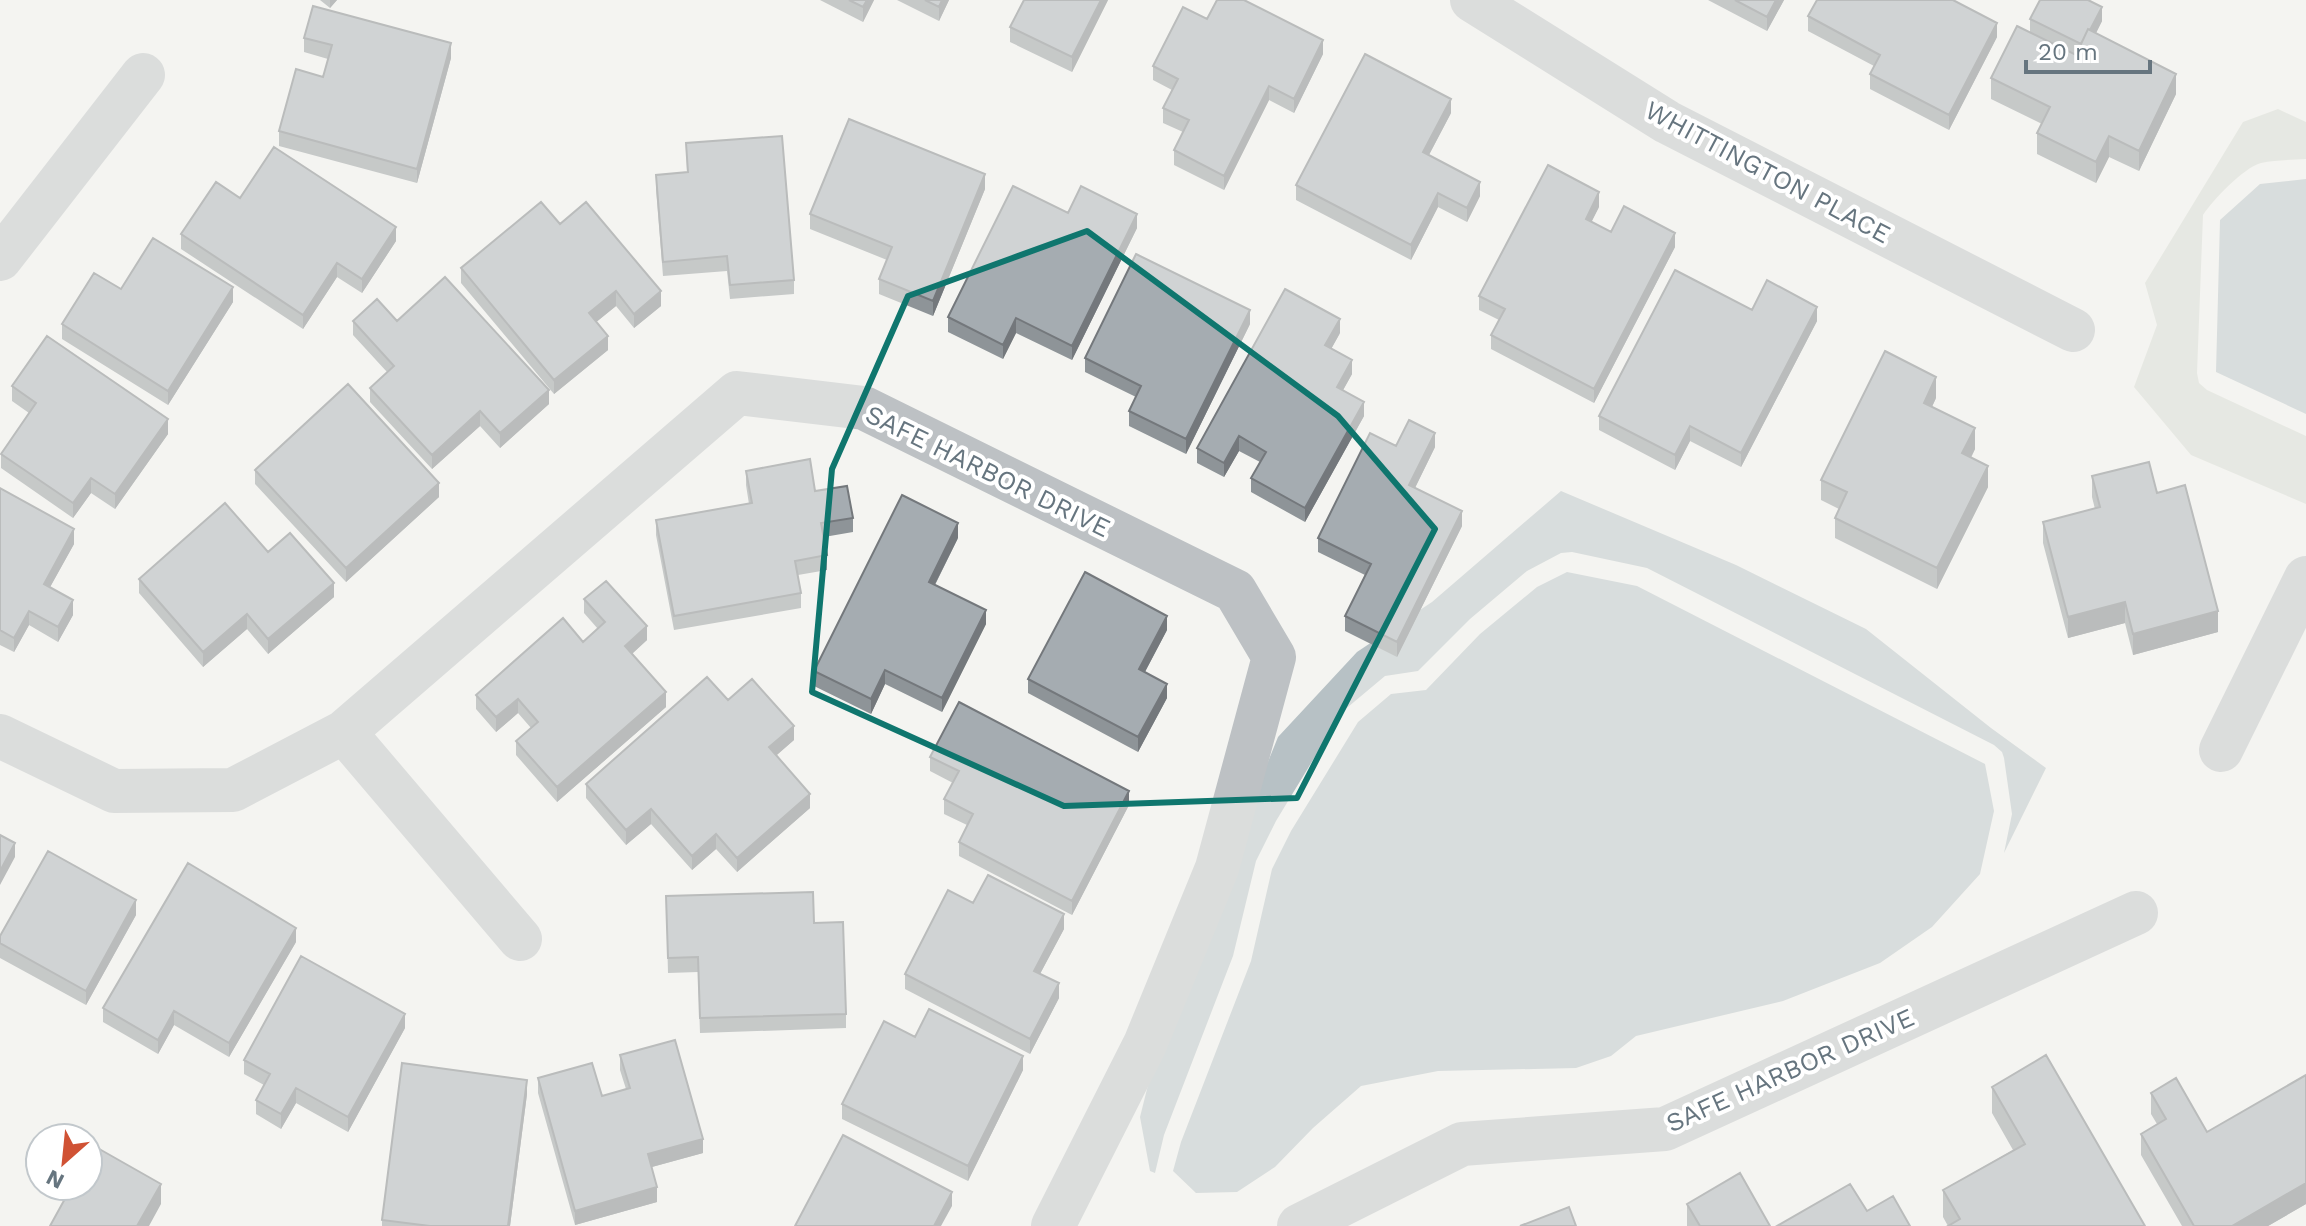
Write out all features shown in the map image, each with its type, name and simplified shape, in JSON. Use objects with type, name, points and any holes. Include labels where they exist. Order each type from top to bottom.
[{"type":"street","name":"WHITTINGTON PLACE","points":[[1472,0],[1667,122],[2073,330]]},
{"type":"street","points":[[0,259],[143,75]]},
{"type":"street","name":"SAFE HARBOR DRIVE","points":[[0,736],[114,791],[233,790],[344,732],[737,393],[864,408],[1235,591],[1274,657],[1217,868],[1145,1044],[1053,1226]]},
{"type":"street","points":[[2221,750],[2306,578]]},
{"type":"street","points":[[344,732],[520,939]]},
{"type":"street","name":"SAFE HARBOR DRIVE","points":[[1299,1226],[1462,1144],[1665,1129],[2136,913]]},
{"type":"highlighted area","points":[[1087,231],[1338,416],[1435,529],[1297,798],[1064,806],[812,692],[832,469],[908,296]]},
{"type":"shaded area","points":[[2278,109],[2306,122],[2306,159],[2272,161],[2254,166],[2229,185],[2203,215],[2197,373],[2199,383],[2207,390],[2306,436],[2306,504],[2191,455],[2134,387],[2157,325],[2145,283],[2243,122]]},
{"type":"shaded area","points":[[2306,179],[2306,414],[2216,372],[2220,220],[2260,184]]},
{"type":"shaded area","points":[[1561,491],[1736,565],[1866,629],[2046,768],[2004,853],[2012,814],[2004,758],[1994,745],[1647,568],[1572,552],[1561,553],[1527,571],[1470,619],[1418,671],[1385,676],[1342,712],[1276,821],[1256,861],[1233,956],[1164,1135],[1155,1173],[1150,1171],[1140,1117],[1165,1017],[1278,737],[1357,652],[1432,602]]},
{"type":"shaded area","points":[[1567,572],[1637,586],[1985,764],[1994,811],[1980,874],[1932,927],[1880,963],[1783,1001],[1636,1036],[1611,1056],[1576,1068],[1438,1071],[1361,1086],[1275,1167],[1237,1192],[1196,1193],[1173,1171],[1181,1142],[1251,961],[1272,869],[1291,831],[1358,722],[1391,694],[1426,690],[1480,634],[1537,587]]},
{"type":"building","points":[[849,0],[867,0],[863,7]]},
{"type":"building","points":[[925,0],[942,0],[939,7]]},
{"type":"building","points":[[1024,0],[1101,0],[1072,57],[1010,27]]},
{"type":"building","points":[[1217,0],[1244,0],[1323,40],[1294,99],[1269,86],[1224,176],[1174,150],[1189,120],[1163,108],[1178,79],[1153,66],[1183,7],[1207,19]]},
{"type":"building","points":[[1735,0],[1776,0],[1767,17]]},
{"type":"building","points":[[1817,0],[1953,0],[1997,23],[1949,115],[1870,74],[1880,55],[1808,16]]},
{"type":"building","points":[[2040,0],[2088,0],[2102,7],[2081,44],[2030,19]]},
{"type":"building","points":[[313,6],[451,43],[417,169],[279,131],[296,69],[323,77],[332,45],[304,38]]},
{"type":"building","points":[[2017,26],[2076,55],[2088,29],[2176,74],[2139,151],[2109,136],[2096,162],[2037,133],[2050,107],[1991,78]]},
{"type":"building","points":[[1365,54],[1451,99],[1423,152],[1480,182],[1467,208],[1438,193],[1411,245],[1296,185]]},
{"type":"building","points":[[849,119],[985,174],[933,301],[879,279],[892,247],[810,214]]},
{"type":"building","points":[[782,136],[794,280],[730,285],[727,256],[663,262],[656,175],[688,172],[686,143]]},
{"type":"building","points":[[274,147],[396,227],[362,279],[337,263],[303,315],[181,234],[216,182],[240,198]]},
{"type":"building","points":[[1548,165],[1599,192],[1586,219],[1611,232],[1624,206],[1675,233],[1594,389],[1491,335],[1505,309],[1479,296]]},
{"type":"building","points":[[1013,186],[1068,213],[1081,186],[1137,214],[1072,346],[1016,318],[1003,345],[948,317]]},
{"type":"building","points":[[541,202],[560,224],[586,202],[661,291],[634,314],[616,291],[589,313],[608,336],[554,380],[461,268]]},
{"type":"building","points":[[153,238],[233,287],[168,391],[62,324],[94,273],[121,289]]},
{"type":"building","points":[[1136,254],[1250,310],[1186,439],[1129,411],[1141,386],[1085,358]]},
{"type":"building","points":[[1675,270],[1752,310],[1767,280],[1817,307],[1741,453],[1690,426],[1675,455],[1599,416]]},
{"type":"building","points":[[445,277],[549,390],[500,433],[480,411],[432,455],[370,388],[394,366],[353,321],[377,299],[397,321]]},
{"type":"building","points":[[1285,289],[1340,319],[1325,345],[1352,360],[1337,387],[1364,402],[1305,508],[1251,478],[1266,452],[1239,436],[1224,463],[1197,448]]},
{"type":"building","points":[[47,336],[168,419],[115,494],[91,478],[73,503],[1,454],[36,403],[12,386]]},
{"type":"building","points":[[1885,351],[1936,377],[1924,403],[1975,428],[1962,453],[1988,466],[1937,568],[1835,518],[1847,492],[1821,480]]},
{"type":"building","points":[[348,384],[439,483],[346,568],[255,470]]},
{"type":"building","points":[[1409,420],[1435,433],[1409,485],[1462,511],[1397,642],[1345,616],[1371,564],[1318,538],[1370,433],[1396,446]]},
{"type":"building","points":[[810,459],[815,491],[847,486],[853,518],[821,523],[827,555],[795,561],[801,593],[674,616],[656,520],[752,503],[746,471]]},
{"type":"building","points":[[2149,462],[2157,493],[2185,485],[2218,611],[2133,634],[2125,602],[2068,617],[2043,522],[2100,507],[2092,476]]},
{"type":"building","points":[[0,488],[74,529],[44,584],[73,600],[58,627],[29,611],[14,638],[0,630]]},
{"type":"building","points":[[902,495],[958,523],[929,582],[986,610],[942,698],[885,670],[871,699],[814,671]]},
{"type":"building","points":[[225,503],[268,552],[290,533],[334,583],[268,639],[247,614],[203,652],[139,579]]},
{"type":"building","points":[[1085,572],[1167,616],[1139,669],[1167,684],[1138,737],[1028,679]]},
{"type":"building","points":[[606,581],[647,626],[625,646],[666,692],[557,787],[516,741],[538,722],[518,699],[496,717],[476,695],[563,618],[583,642],[605,622],[584,599]]},
{"type":"building","points":[[707,677],[728,700],[752,679],[794,726],[769,747],[810,794],[737,858],[716,834],[692,856],[651,809],[626,830],[586,784]]},
{"type":"building","points":[[959,702],[1129,791],[1072,901],[959,842],[973,814],[944,799],[959,771],[930,757]]},
{"type":"building","points":[[0,835],[15,843],[0,871]]},
{"type":"building","points":[[48,851],[136,900],[86,991],[0,943],[0,936]]},
{"type":"building","points":[[188,863],[296,928],[229,1043],[174,1011],[158,1040],[103,1008]]},
{"type":"building","points":[[988,875],[1064,914],[1034,971],[1059,983],[1030,1039],[905,974],[948,890],[973,903]]},
{"type":"building","points":[[813,892],[814,923],[843,922],[846,1014],[700,1018],[698,957],[668,958],[666,896]]},
{"type":"building","points":[[301,956],[405,1014],[348,1117],[296,1088],[281,1114],[256,1100],[270,1074],[244,1060]]},
{"type":"building","points":[[929,1009],[1023,1056],[968,1166],[842,1104],[884,1021],[915,1037]]},
{"type":"building","points":[[675,1040],[703,1139],[648,1154],[657,1187],[575,1211],[538,1078],[592,1063],[602,1096],[630,1088],[620,1055]]},
{"type":"building","points":[[2046,1055],[2145,1226],[1948,1226],[1960,1219],[1943,1190],[2025,1144],[1992,1087]]},
{"type":"building","points":[[402,1063],[527,1080],[508,1226],[430,1226],[382,1220]]},
{"type":"building","points":[[2306,1075],[2306,1183],[2232,1226],[2194,1226],[2141,1134],[2166,1119],[2151,1093],[2176,1078],[2207,1132]]},
{"type":"building","points":[[843,1135],[952,1192],[934,1226],[795,1226]]},
{"type":"building","points":[[104,1152],[161,1184],[137,1226],[50,1226],[63,1202],[104,1202]]},
{"type":"building","points":[[1740,1173],[1770,1226],[1700,1226],[1687,1204]]},
{"type":"building","points":[[1850,1184],[1867,1211],[1893,1196],[1910,1226],[1777,1226]]},
{"type":"building","points":[[1569,1207],[1576,1226],[1520,1226]]}]
